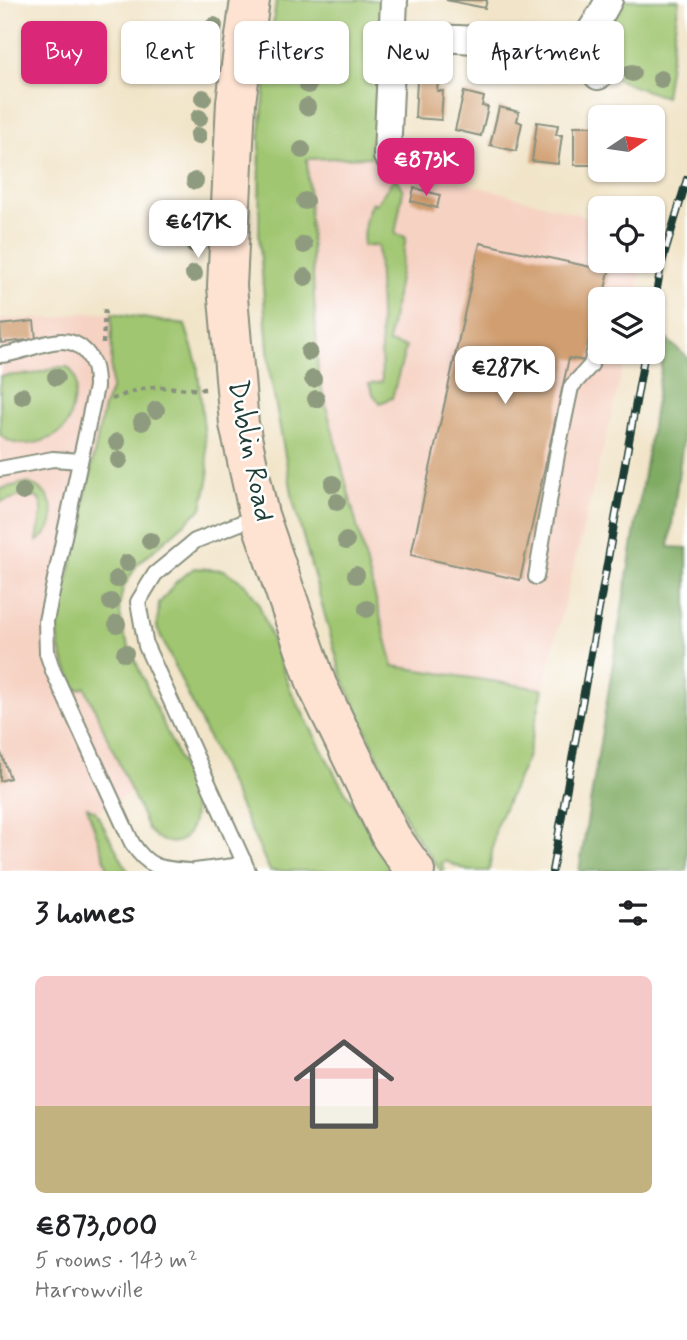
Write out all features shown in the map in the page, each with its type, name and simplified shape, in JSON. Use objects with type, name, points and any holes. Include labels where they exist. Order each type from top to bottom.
[{"type":"main road","name":"Dublin Road","points":[[250,0],[236,102],[227,286],[239,424],[259,515],[317,685],[391,837],[415,871]]},
{"type":"street","points":[[394,0],[394,21]]},
{"type":"street","points":[[597,21],[609,0]]},
{"type":"street","points":[[387,156],[391,84]]},
{"type":"lane","points":[[0,355],[65,340],[79,345],[91,358],[96,372],[96,387],[46,621],[47,653],[132,843],[141,857],[152,865],[169,870],[189,871]]},
{"type":"lane","points":[[536,577],[571,387],[591,364]]},
{"type":"lane","points":[[0,470],[53,459],[80,461]]},
{"type":"lane","points":[[195,871],[246,866],[146,646],[138,602],[155,573],[195,541],[259,515]]},
{"type":"path","points":[[91,358],[104,344],[105,308]]},
{"type":"path","points":[[92,408],[136,390],[156,387],[213,389],[235,382]]},
{"type":"shaded area","points":[[387,156],[401,159],[404,166],[588,217],[588,273],[640,273],[638,287],[588,287],[588,364],[624,364],[543,689],[393,667],[318,374],[307,159]]},
{"type":"shaded area","points":[[77,313],[112,313],[111,390],[104,407],[81,512],[59,645],[77,690],[84,687],[132,793],[90,815],[109,871],[0,871],[0,319],[57,318]]},
{"type":"green space","points":[[276,0],[382,0],[381,21],[363,21],[363,84],[379,84],[371,157],[307,159],[318,374],[393,666],[543,689],[527,758],[496,826],[489,871],[468,871],[446,861],[441,863],[445,870],[441,871],[411,829],[342,677],[294,504],[270,374],[259,236],[260,132],[266,84],[349,84],[349,21],[273,21]]},
{"type":"green space","points":[[620,0],[679,0],[665,97],[624,82],[624,21],[608,21]]},
{"type":"green space","points":[[395,177],[403,190],[395,234],[406,237],[388,343],[406,347],[392,398],[380,403],[369,384],[382,382],[378,246],[363,246],[363,234],[372,202],[376,204]]},
{"type":"green space","points":[[112,313],[185,325],[197,363],[209,477],[202,508],[137,565],[123,588],[119,608],[124,635],[192,789],[193,823],[182,839],[171,843],[159,839],[148,829],[85,687],[77,690],[63,659],[58,635],[104,407],[111,390]]},
{"type":"green space","points":[[666,339],[687,357],[687,410],[669,547],[687,548],[687,871],[579,871],[662,364],[665,364]]},
{"type":"green space","points":[[68,367],[76,382],[66,426],[46,440],[26,444],[14,443],[0,435],[0,376],[33,374]]},
{"type":"green space","points":[[24,483],[34,485],[42,491],[52,507],[51,526],[37,541],[42,508],[39,499],[29,494],[0,502],[0,489]]},
{"type":"green space","points":[[194,568],[224,570],[245,584],[258,602],[291,691],[337,778],[394,871],[270,871],[157,628],[159,604],[176,582]]},
{"type":"green space","points":[[87,807],[95,811],[128,871],[109,871]]},
{"type":"building","points":[[446,0],[487,0],[485,8]]},
{"type":"building","points":[[417,84],[438,84],[437,91],[443,91],[441,120],[415,118]]},
{"type":"building","points":[[464,92],[484,97],[482,106],[488,107],[481,136],[455,130]]},
{"type":"building","points":[[499,107],[519,112],[517,121],[522,123],[516,151],[490,145]]},
{"type":"building","points":[[537,122],[558,125],[556,135],[562,135],[558,164],[532,161]]},
{"type":"building","points":[[574,126],[588,126],[588,165],[574,165]]},
{"type":"building","points":[[429,154],[444,158],[440,173],[425,169]]},
{"type":"building","points":[[414,188],[440,195],[437,208],[411,201]]},
{"type":"building","points":[[480,243],[588,266],[588,273],[609,273],[606,287],[588,287],[588,362],[569,358],[520,580],[411,555]]},
{"type":"building","points":[[34,321],[36,339],[1,343],[0,325]]},
{"type":"building","points":[[0,750],[10,778],[0,781]]},
{"type":"railway","points":[[657,287],[687,179]]},
{"type":"railway","points":[[552,871],[643,364]]}]
